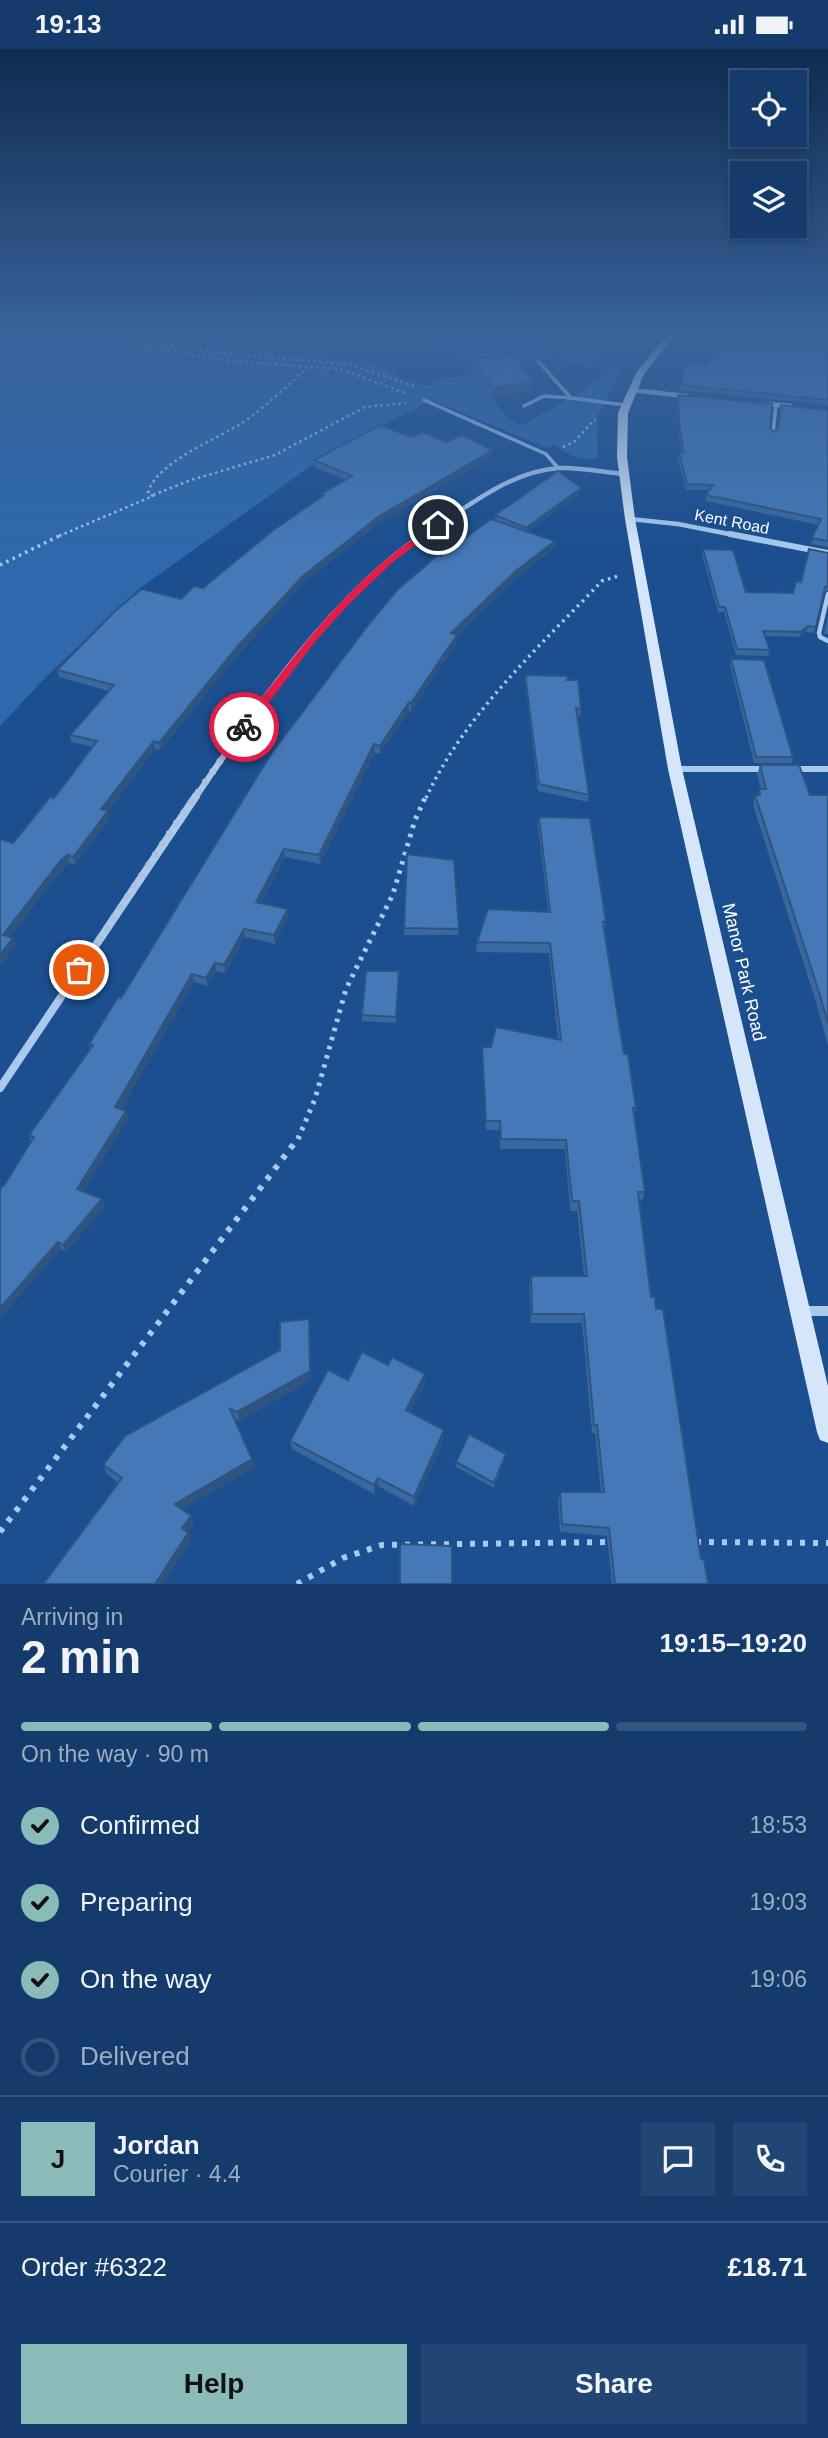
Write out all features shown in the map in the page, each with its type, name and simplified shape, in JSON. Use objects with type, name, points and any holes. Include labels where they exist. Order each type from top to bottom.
[{"type":"street","name":"Manor Park Road","points":[[625,407],[620,432],[630,519],[675,769],[828,1432]]},
{"type":"street","points":[[796,407],[800,407]]},
{"type":"street","points":[[0,1088],[175,825],[256,712],[324,626],[380,570],[438,525],[508,483],[534,472],[558,468],[624,474]]},
{"type":"street","name":"Kent Road","points":[[630,519],[678,524],[828,553]]},
{"type":"street","points":[[675,769],[828,769]]},
{"type":"street","points":[[800,1311],[828,1311]]},
{"type":"lane","points":[[439,407],[546,454],[558,468]]},
{"type":"lane","points":[[773,433],[776,407]]},
{"type":"lane","points":[[828,594],[819,632],[820,637],[828,641]]},
{"type":"path","points":[[153,496],[148,493],[149,488],[168,466],[244,422],[262,407]]},
{"type":"path","points":[[0,565],[75,528],[191,480],[275,455],[368,407]]},
{"type":"path","points":[[546,454],[574,442],[597,417],[600,409],[615,407]]},
{"type":"path","points":[[0,1532],[282,1163],[303,1131],[315,1099],[330,1037],[346,989],[393,894],[424,797],[452,750],[516,671],[602,581],[609,577],[638,575]]},
{"type":"path","points":[[297,1584],[343,1558],[382,1545],[624,1542]]},
{"type":"path","points":[[692,1542],[828,1543]]},
{"type":"shaded area","points":[[0,407],[419,407],[353,440],[309,467],[139,589],[46,677],[0,726]]},
{"type":"shaded area","points":[[448,407],[499,407],[508,419],[522,425],[555,407],[602,407],[597,417],[598,458],[581,458],[555,445],[547,448]]},
{"type":"building","points":[[679,407],[772,407],[770,428],[774,432],[778,429],[781,407],[828,410],[828,541],[812,538],[821,519],[706,495],[713,485],[687,484],[679,452],[684,453]]},
{"type":"building","points":[[380,425],[411,437],[423,432],[446,442],[462,435],[493,450],[378,517],[303,576],[237,647],[159,743],[154,741],[101,809],[108,811],[73,857],[68,855],[61,860],[3,935],[13,938],[0,955],[0,839],[13,843],[50,797],[54,798],[97,741],[70,735],[114,685],[57,670],[116,610],[142,589],[181,599],[194,586],[203,588],[272,531],[324,495],[321,494],[352,476],[314,460]]},
{"type":"building","points":[[558,471],[581,488],[526,528],[495,515]]},
{"type":"building","points":[[491,519],[555,541],[516,571],[451,633],[457,635],[411,703],[409,702],[380,746],[374,744],[319,855],[284,849],[256,902],[288,909],[274,935],[244,929],[224,965],[215,963],[206,978],[192,974],[115,1107],[126,1111],[77,1189],[102,1199],[63,1245],[58,1242],[0,1308],[0,1189],[34,1137],[29,1135],[93,1045],[89,1044],[118,997],[121,998],[271,754],[397,590],[438,555],[441,556]]},
{"type":"building","points":[[703,549],[733,550],[746,592],[793,593],[796,581],[801,582],[809,549],[828,553],[828,586],[825,587],[816,627],[808,626],[801,632],[763,631],[770,650],[737,649],[725,607],[719,607]]},
{"type":"building","points":[[731,659],[764,660],[793,757],[756,757]]},
{"type":"building","points":[[525,675],[568,676],[567,680],[578,680],[581,709],[576,708],[589,795],[539,784]]},
{"type":"building","points":[[760,765],[799,765],[810,795],[828,795],[828,1023],[755,795],[760,795],[759,789],[766,789]]},
{"type":"building","points":[[539,817],[590,818],[613,986],[624,1054],[628,1054],[636,1108],[633,1108],[645,1192],[638,1192],[651,1297],[655,1297],[656,1309],[663,1309],[701,1559],[704,1559],[708,1584],[615,1584],[609,1528],[562,1524],[560,1492],[604,1492],[597,1425],[594,1425],[584,1314],[532,1314],[531,1276],[587,1276],[579,1201],[572,1201],[566,1140],[501,1139],[500,1121],[486,1121],[482,1047],[491,1047],[496,1027],[561,1040],[550,943],[477,942],[488,909],[550,912]]},
{"type":"building","points":[[407,854],[454,860],[459,929],[404,928]]},
{"type":"building","points":[[366,971],[399,971],[396,1017],[362,1015]]},
{"type":"building","points":[[309,1319],[310,1371],[237,1412],[230,1409],[252,1459],[175,1504],[191,1516],[182,1528],[188,1533],[155,1584],[44,1583],[122,1478],[103,1465],[125,1436],[280,1350],[280,1322]]},
{"type":"building","points":[[362,1352],[388,1365],[392,1357],[425,1374],[406,1410],[444,1430],[414,1497],[378,1478],[374,1485],[290,1441],[328,1370],[348,1380]]},
{"type":"building","points":[[469,1434],[506,1454],[494,1483],[456,1462]]},
{"type":"building","points":[[400,1544],[452,1546],[452,1584],[400,1584]]},
{"type":"way so far","points":[[79,970],[244,727]]},
{"type":"route","points":[[244,727],[311,640],[347,601],[390,561],[438,525]]}]
